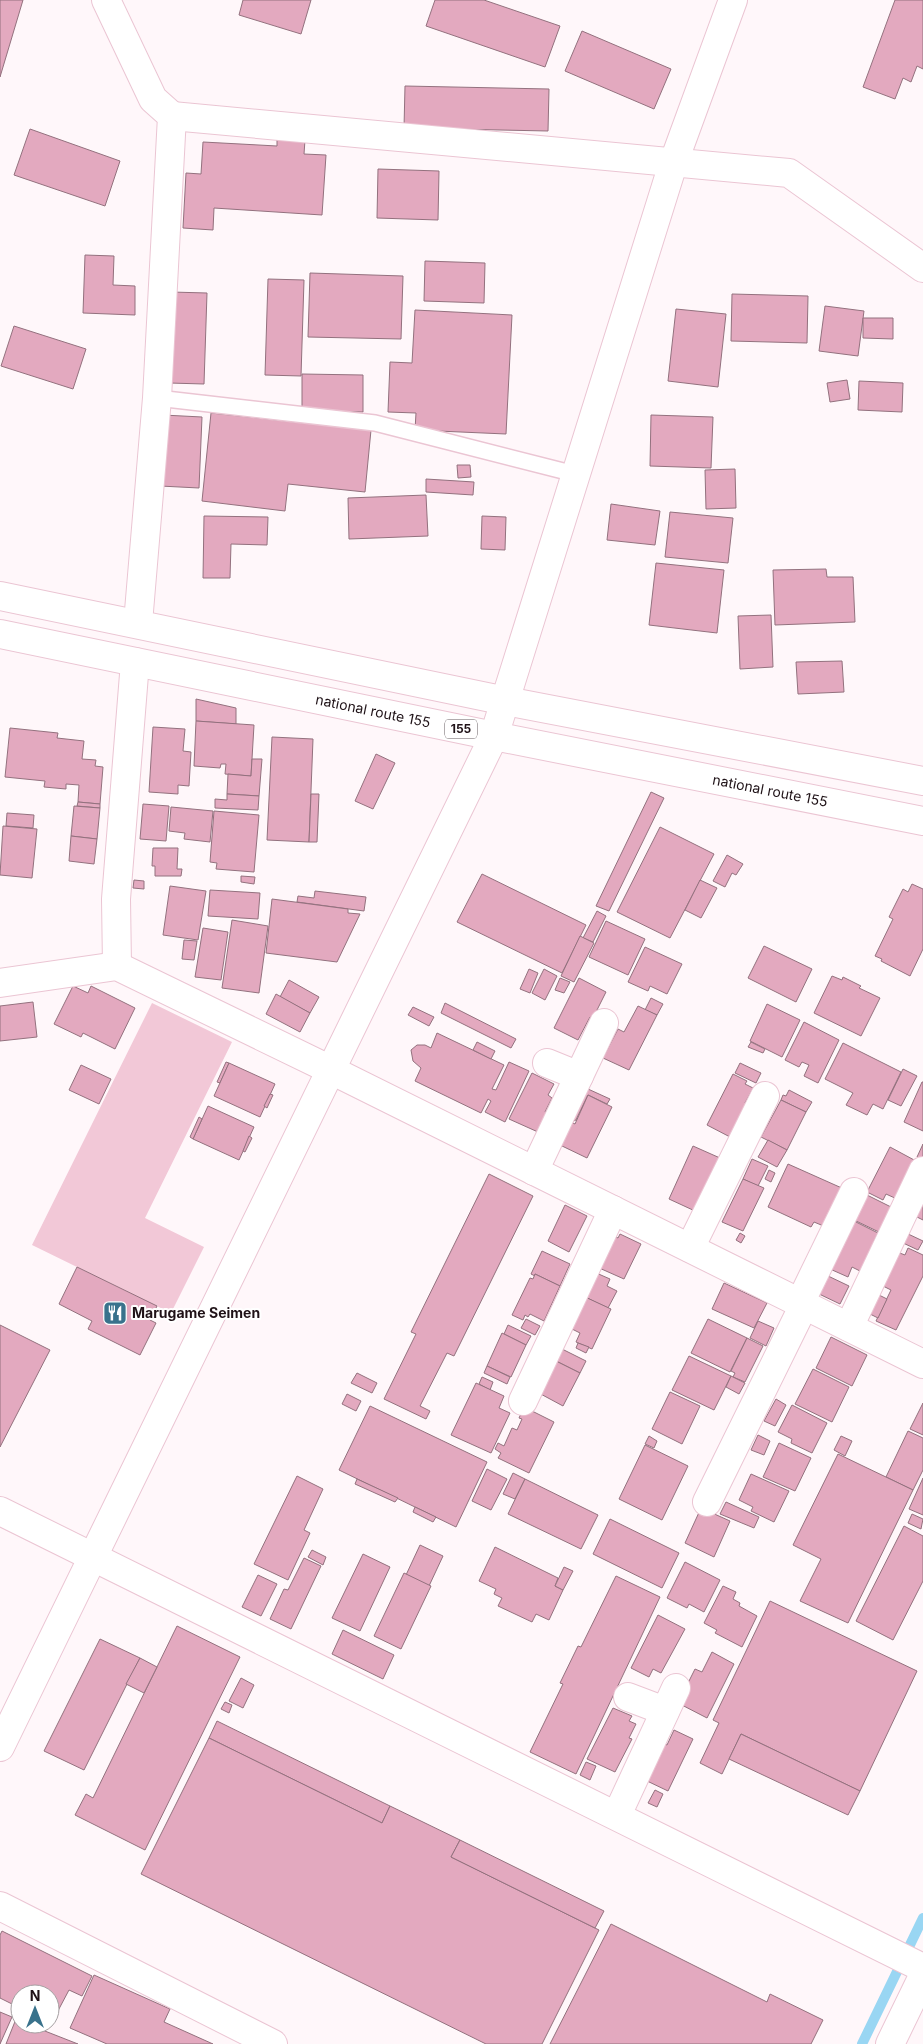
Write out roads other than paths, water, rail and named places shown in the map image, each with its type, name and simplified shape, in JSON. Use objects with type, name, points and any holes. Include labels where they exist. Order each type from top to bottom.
[{"type":"main road","points":[[106,0],[153,99],[172,116],[673,164],[789,173],[923,268]]},
{"type":"main road","points":[[0,1747],[494,736],[673,164],[733,0]]},
{"type":"main road","points":[[138,623],[157,398],[172,116]]},
{"type":"main road","points":[[0,596],[138,623],[506,701],[923,781]]},
{"type":"main road","name":"national route 155","points":[[0,634],[494,736],[923,821]]},
{"type":"main road","points":[[117,966],[116,899],[135,662]]},
{"type":"main road","points":[[0,983],[117,966],[923,1364]]},
{"type":"main road","points":[[534,1171],[604,1023]]},
{"type":"main road","points":[[547,1063],[579,1076]]},
{"type":"main road","points":[[690,1248],[765,1096]]},
{"type":"main road","points":[[849,1327],[923,1171]]},
{"type":"main road","points":[[707,1502],[854,1192]]},
{"type":"main road","points":[[523,1402],[614,1210]]},
{"type":"main road","points":[[0,1511],[617,1815],[920,1969],[890,2044]]},
{"type":"main road","points":[[617,1815],[670,1700],[628,1697]]},
{"type":"main road","points":[[0,1906],[273,2044]]},
{"type":"lane","points":[[157,398],[375,423],[575,474]]},
{"type":"waterway","points":[[862,2044],[923,1918]]},
{"type":"place","name":"Marugame Seimen","points":[[115,1313]]}]
